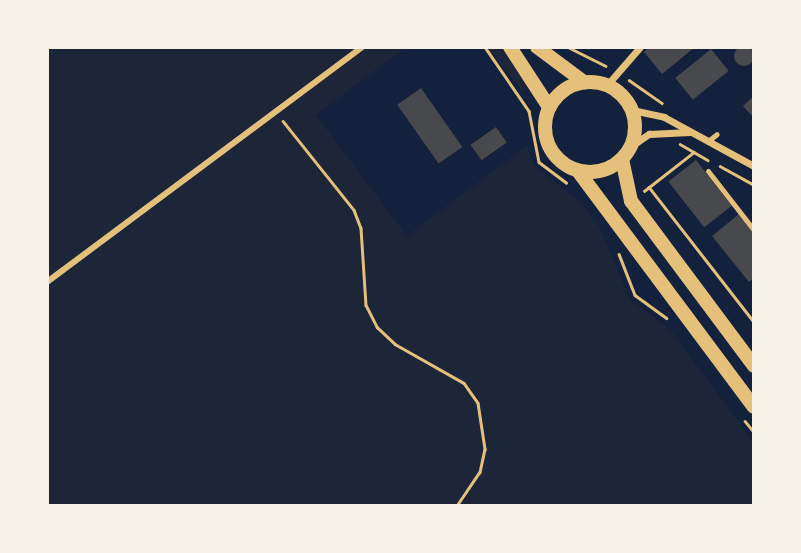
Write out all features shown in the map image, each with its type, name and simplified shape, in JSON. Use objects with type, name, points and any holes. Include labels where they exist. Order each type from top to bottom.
[{"type":"main road","points":[[510,47],[549,107]]},
{"type":"main road","points":[[537,47],[584,82]]},
{"type":"main road","points":[[574,178],[601,171],[622,159],[631,146],[632,110],[607,85],[584,82],[564,90],[549,107],[544,133],[548,146],[754,407]]},
{"type":"main road","points":[[622,159],[631,201],[754,366]]},
{"type":"street","points":[[47,282],[362,47]]},
{"type":"street","points":[[607,85],[640,47]]},
{"type":"street","points":[[632,110],[664,117],[754,166]]},
{"type":"street","points":[[631,146],[664,131],[694,133]]},
{"type":"lane","points":[[708,141],[717,134]]},
{"type":"lane","points":[[708,171],[754,230]]},
{"type":"path","points":[[485,47],[526,104],[539,162],[574,178]]},
{"type":"path","points":[[568,47],[600,67],[611,62]]},
{"type":"path","points":[[277,113],[354,210],[361,228],[366,305],[377,327],[395,344],[454,375],[478,403],[485,449],[480,472],[457,506]]},
{"type":"path","points":[[673,143],[754,185]]},
{"type":"path","points":[[694,152],[649,187],[754,323]]},
{"type":"path","points":[[637,185],[641,194]]},
{"type":"path","points":[[620,257],[635,295],[670,321]]},
{"type":"path","points":[[738,411],[754,432]]},
{"type":"shaded area","points":[[47,47],[406,47],[316,115],[407,236],[527,146],[534,166],[582,203],[599,226],[630,299],[672,332],[754,443],[754,506],[47,506]]},
{"type":"shaded area","points":[[487,47],[503,47],[532,83],[522,91]]},
{"type":"building","points":[[744,46],[751,49],[754,56],[751,63],[744,66],[737,63],[734,56],[737,49]]},
{"type":"building","points":[[649,47],[695,47],[662,74],[644,52]]},
{"type":"building","points":[[711,49],[729,71],[693,100],[675,78]]},
{"type":"building","points":[[421,88],[462,147],[439,164],[397,105]]},
{"type":"building","points":[[754,96],[754,118],[743,106]]},
{"type":"building","points":[[496,127],[507,143],[482,160],[471,145]]},
{"type":"building","points":[[696,160],[732,206],[704,227],[668,182]]},
{"type":"building","points":[[739,214],[754,233],[754,278],[749,282],[712,236]]}]
